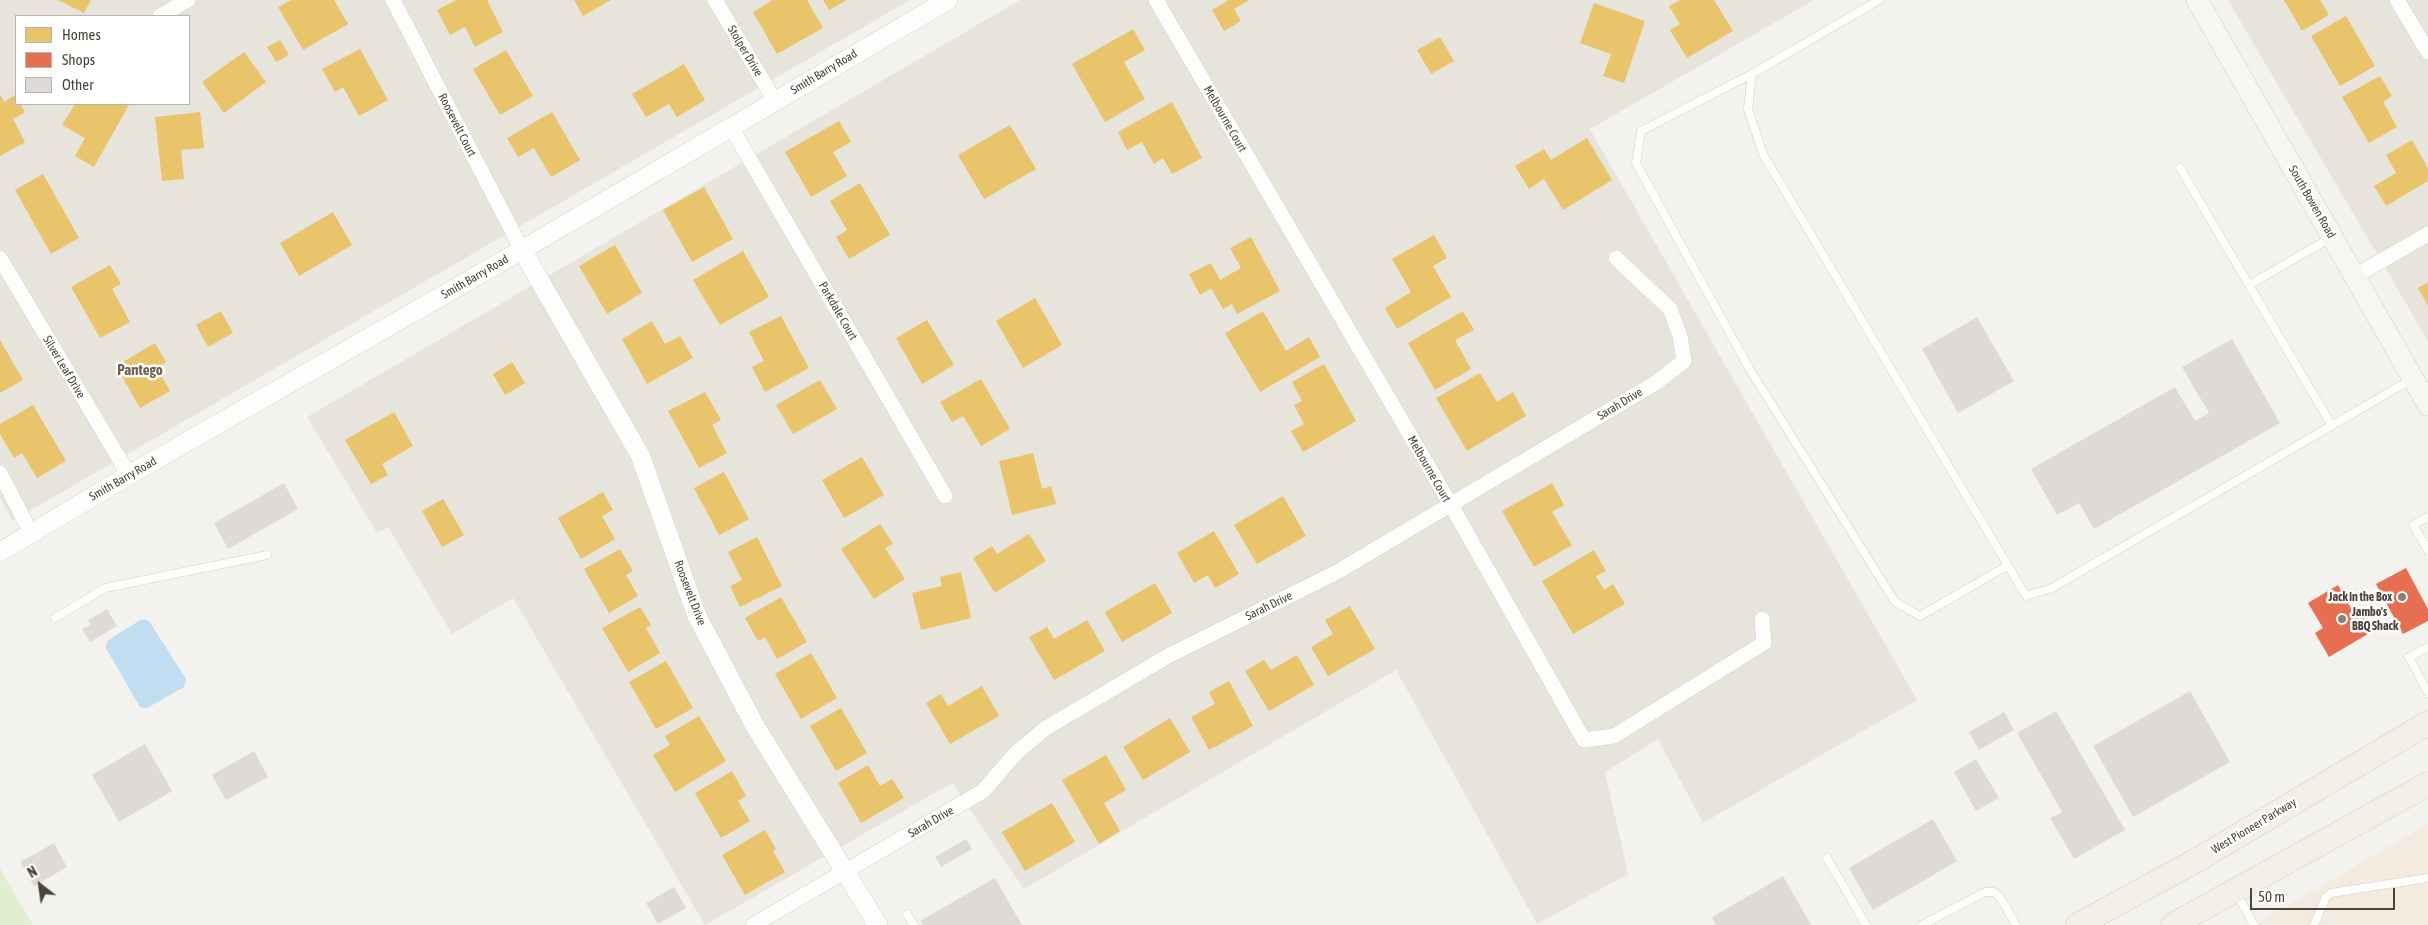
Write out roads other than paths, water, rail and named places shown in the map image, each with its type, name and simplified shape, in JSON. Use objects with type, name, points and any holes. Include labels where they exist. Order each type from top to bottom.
[{"type":"main road","name":"South Bowen Road","points":[[2197,0],[2428,405]]},
{"type":"main road","name":"West Pioneer Parkway","points":[[2078,925],[2197,860],[2428,723]]},
{"type":"main road","points":[[2177,924],[2426,789]]},
{"type":"street","points":[[162,15],[188,0]]},
{"type":"street","name":"Roosevelt Court","points":[[393,0],[522,250]]},
{"type":"street","name":"Stolper Drive","points":[[715,0],[775,101]]},
{"type":"street","name":"Smith Barry Road","points":[[0,552],[128,475],[522,250],[948,0]]},
{"type":"street","name":"Melbourne Court","points":[[1156,0],[1451,505],[1584,740],[1614,736],[1764,643],[1762,619]]},
{"type":"street","points":[[2397,0],[2428,52]]},
{"type":"street","name":"Parkdale Court","points":[[731,127],[945,496]]},
{"type":"street","points":[[2355,276],[2428,234]]},
{"type":"street","name":"Roosevelt Drive","points":[[522,250],[640,455],[697,616],[756,726],[878,925]]},
{"type":"street","name":"Silver Leaf Drive","points":[[0,258],[128,475]]},
{"type":"street","name":"Sarah Drive","points":[[753,925],[983,791],[1016,753],[1046,728],[1168,656],[1338,572],[1657,382],[1684,361],[1680,336],[1670,309],[1616,258]]},
{"type":"street","points":[[0,473],[31,533]]},
{"type":"lane","points":[[1879,0],[1752,74],[1641,131],[1636,163],[1749,368],[1895,602],[1920,616],[2007,566]]},
{"type":"lane","points":[[1752,74],[1748,109],[1763,154],[2026,596],[2052,588],[2413,378]]},
{"type":"lane","points":[[2180,168],[2332,426]]},
{"type":"lane","points":[[2249,285],[2332,237]]},
{"type":"lane","points":[[2428,517],[2414,525],[2428,550]]},
{"type":"lane","points":[[56,618],[105,588],[267,556]]},
{"type":"lane","points":[[2428,647],[2409,657],[2428,693]]},
{"type":"lane","points":[[1827,858],[1866,925]]},
{"type":"lane","points":[[2314,925],[2326,897],[2331,893],[2428,878]]},
{"type":"lane","points":[[2235,891],[2254,925]]},
{"type":"lane","points":[[1922,925],[1986,892],[1994,892],[2000,897],[2016,925]]},
{"type":"lane","points":[[907,914],[914,925]]},
{"type":"water","points":[[142,619],[149,621],[186,679],[184,687],[147,708],[140,707],[106,648],[107,641]]},
{"type":"place","name":"Jack in the Box","points":[[2402,597]]},
{"type":"place","name":"Jambo's BBQ Shack","points":[[2342,619]]},
{"type":"district","name":"Pantego","points":[[140,370]]}]
